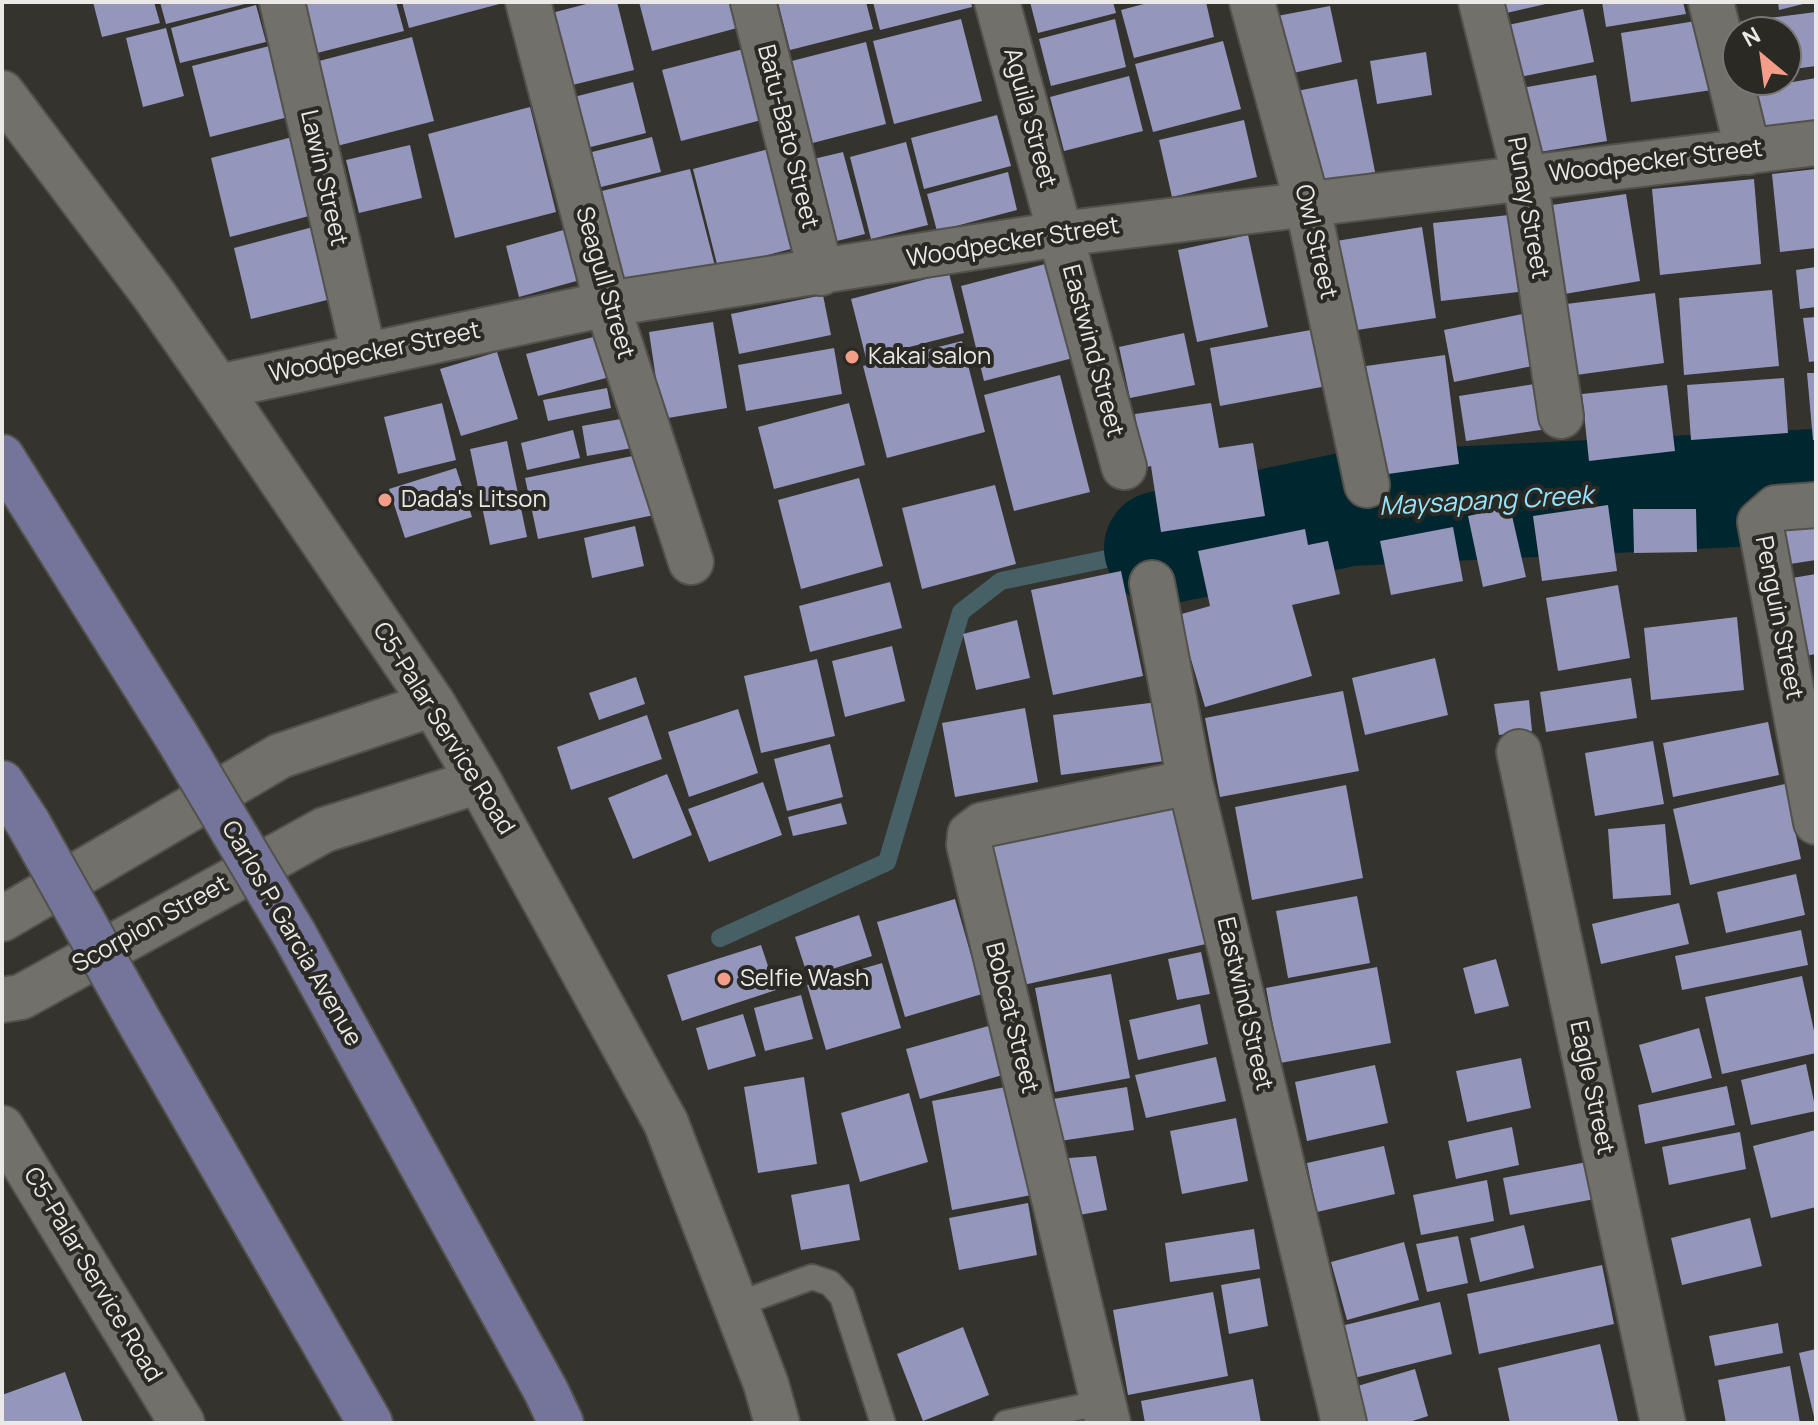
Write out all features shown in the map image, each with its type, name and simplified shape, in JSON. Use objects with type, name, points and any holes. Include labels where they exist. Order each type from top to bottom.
[{"type":"main road","name":"Carlos P. Garcia Avenue","points":[[2,457],[177,737],[294,934],[561,1423]]},
{"type":"main road","points":[[2,783],[28,823],[370,1423]]},
{"type":"street","name":"Lawin Street","points":[[282,2],[364,355]]},
{"type":"street","name":"Seagull Street","points":[[528,2],[607,304],[691,562]]},
{"type":"street","name":"Batu-Bato Street","points":[[753,2],[821,273]]},
{"type":"street","name":"Aguila Street","points":[[997,2],[1060,234]]},
{"type":"street","name":"Owl Street","points":[[1252,2],[1307,203],[1367,485]]},
{"type":"street","name":"Punay Street","points":[[1481,2],[1525,178],[1561,416]]},
{"type":"street","points":[[1711,2],[1748,152]]},
{"type":"street","name":"C5-Palar Service Road","points":[[2,93],[145,283],[218,387],[433,704],[479,781],[666,1123],[766,1384],[777,1423]]},
{"type":"street","name":"Woodpecker Street","points":[[218,387],[607,304],[1060,234],[1816,143]]},
{"type":"street","name":"Eastwind Street","points":[[1060,234],[1124,467]]},
{"type":"street","name":"Penguin Street","points":[[1816,505],[1776,508],[1760,522],[1816,822]]},
{"type":"street","name":"Eastwind Street","points":[[1152,583],[1190,782],[1344,1423]]},
{"type":"street","points":[[2,919],[280,756],[433,704]]},
{"type":"street","name":"Eagle Street","points":[[1519,752],[1663,1423]]},
{"type":"street","name":"Scorpion Street","points":[[2,1000],[21,997],[324,830],[479,781]]},
{"type":"street","name":"Bobcat Street","points":[[1106,1412],[969,845],[970,834],[982,825],[1190,782]]},
{"type":"street","name":"C5-Palar Service Road","points":[[2,1128],[182,1423]]},
{"type":"lane","points":[[736,1305],[812,1277],[830,1283],[842,1296],[883,1423]]},
{"type":"lane","points":[[1006,1423],[1106,1412]]},
{"type":"building","points":[[93,2],[154,2],[160,23],[102,37]]},
{"type":"building","points":[[160,2],[249,2],[249,3],[166,24]]},
{"type":"building","points":[[304,2],[396,2],[404,31],[317,53]]},
{"type":"building","points":[[402,2],[503,2],[503,3],[409,28]]},
{"type":"building","points":[[594,2],[617,2],[634,70],[560,88],[540,16]]},
{"type":"building","points":[[639,2],[730,2],[737,28],[652,51]]},
{"type":"building","points":[[778,2],[866,2],[873,29],[790,50]]},
{"type":"building","points":[[873,2],[971,2],[972,7],[880,30]]},
{"type":"building","points":[[1030,2],[1113,2],[1116,13],[1038,33]]},
{"type":"building","points":[[1151,2],[1206,2],[1214,37],[1134,58],[1121,10]]},
{"type":"building","points":[[1485,2],[1550,2],[1550,3],[1489,17]]},
{"type":"building","points":[[1602,2],[1683,2],[1686,14],[1606,27]]},
{"type":"building","points":[[1778,2],[1807,2],[1807,3],[1779,10]]},
{"type":"building","points":[[256,5],[266,42],[180,63],[171,28]]},
{"type":"building","points":[[1330,6],[1342,62],[1289,74],[1277,16]]},
{"type":"building","points":[[1583,9],[1594,62],[1505,80],[1494,28]]},
{"type":"building","points":[[1816,12],[1816,66],[1802,68],[1802,16],[1785,16]]},
{"type":"building","points":[[961,19],[982,101],[894,124],[873,41]]},
{"type":"building","points":[[1115,19],[1126,67],[1051,86],[1039,39]]},
{"type":"building","points":[[1702,20],[1712,90],[1631,102],[1621,33]]},
{"type":"building","points":[[166,28],[184,96],[143,107],[126,38]]},
{"type":"building","points":[[412,37],[434,121],[337,146],[315,62]]},
{"type":"building","points":[[1223,41],[1241,109],[1153,132],[1135,64]]},
{"type":"building","points":[[866,42],[886,124],[805,145],[784,63]]},
{"type":"building","points":[[277,44],[296,115],[210,137],[192,66]]},
{"type":"building","points":[[755,46],[773,117],[681,141],[662,70]]},
{"type":"building","points":[[1426,52],[1432,95],[1377,104],[1370,61]]},
{"type":"building","points":[[1596,75],[1607,141],[1521,155],[1510,90]]},
{"type":"building","points":[[1129,76],[1143,131],[1064,151],[1050,97]]},
{"type":"building","points":[[1816,78],[1816,122],[1759,132],[1753,96],[1802,96],[1802,80]]},
{"type":"building","points":[[1357,79],[1375,172],[1315,184],[1297,91]]},
{"type":"building","points":[[633,82],[646,133],[575,151],[562,100]]},
{"type":"building","points":[[530,107],[556,212],[455,238],[428,134]]},
{"type":"building","points":[[997,115],[1011,166],[924,189],[911,138]]},
{"type":"building","points":[[1244,120],[1257,177],[1172,197],[1159,140]]},
{"type":"building","points":[[304,134],[324,212],[230,237],[211,158]]},
{"type":"building","points":[[652,137],[661,172],[601,187],[592,152]]},
{"type":"building","points":[[906,142],[928,225],[871,239],[850,157]]},
{"type":"building","points":[[410,145],[422,198],[359,213],[346,160]]},
{"type":"building","points":[[780,146],[806,245],[718,268],[693,169]]},
{"type":"building","points":[[843,152],[865,234],[821,245],[801,162]]},
{"type":"building","points":[[690,169],[715,266],[627,289],[602,191]]},
{"type":"building","points":[[1816,169],[1816,248],[1780,252],[1772,174]]},
{"type":"building","points":[[1008,172],[1017,210],[937,231],[927,194]]},
{"type":"building","points":[[1754,179],[1761,264],[1660,275],[1652,189]]},
{"type":"building","points":[[1626,194],[1640,281],[1559,295],[1545,206]]},
{"type":"building","points":[[1519,214],[1527,291],[1441,301],[1433,223]]},
{"type":"building","points":[[328,223],[347,295],[251,319],[234,248]]},
{"type":"building","points":[[1422,227],[1436,318],[1344,332],[1330,242]]},
{"type":"building","points":[[567,229],[580,280],[519,297],[506,246]]},
{"type":"building","points":[[1248,235],[1268,327],[1197,342],[1178,250]]},
{"type":"building","points":[[1049,263],[1073,358],[984,381],[961,286]]},
{"type":"building","points":[[1816,267],[1816,307],[1800,309],[1796,270]]},
{"type":"building","points":[[949,273],[964,333],[866,358],[851,299]]},
{"type":"building","points":[[1772,290],[1779,366],[1684,375],[1679,298]]},
{"type":"building","points":[[1655,293],[1664,363],[1576,375],[1566,304]]},
{"type":"building","points":[[823,295],[831,335],[739,354],[731,314]]},
{"type":"building","points":[[1537,311],[1547,363],[1454,382],[1444,330]]},
{"type":"building","points":[[1816,317],[1816,361],[1809,362],[1803,318]]},
{"type":"building","points":[[713,322],[727,408],[662,419],[649,332]]},
{"type":"building","points":[[1322,328],[1332,385],[1220,406],[1210,348]]},
{"type":"building","points":[[613,332],[625,373],[538,396],[526,354]]},
{"type":"building","points":[[1184,333],[1195,385],[1130,398],[1119,347]]},
{"type":"building","points":[[962,341],[985,432],[887,458],[863,366]]},
{"type":"building","points":[[834,348],[842,394],[746,411],[738,365]]},
{"type":"building","points":[[497,352],[518,419],[461,436],[440,369]]},
{"type":"building","points":[[1445,355],[1459,464],[1381,475],[1366,366]]},
{"type":"building","points":[[1807,373],[1816,373],[1816,440],[1813,440]]},
{"type":"building","points":[[1060,375],[1090,492],[1014,511],[984,395]]},
{"type":"building","points":[[1784,378],[1788,433],[1691,440],[1687,385]]},
{"type":"building","points":[[1547,382],[1554,428],[1466,441],[1459,396]]},
{"type":"building","points":[[1667,385],[1675,451],[1589,461],[1582,394]]},
{"type":"building","points":[[607,388],[611,408],[548,421],[543,400]]},
{"type":"building","points":[[442,403],[456,460],[398,474],[384,417]]},
{"type":"building","points":[[849,403],[865,465],[774,489],[758,427]]},
{"type":"building","points":[[1211,403],[1219,448],[1253,443],[1265,516],[1161,532],[1151,466],[1143,468],[1135,414]]},
{"type":"building","points":[[626,418],[632,448],[587,456],[582,426]]},
{"type":"building","points":[[573,430],[580,458],[527,470],[521,443]]},
{"type":"building","points":[[507,441],[527,537],[490,545],[470,449]]},
{"type":"building","points":[[647,453],[659,514],[538,539],[525,478]]},
{"type":"building","points":[[456,468],[472,517],[405,538],[389,489]]},
{"type":"building","points":[[859,478],[883,566],[801,589],[778,500]]},
{"type":"building","points":[[995,485],[1016,564],[922,589],[902,508]]},
{"type":"building","points":[[1608,505],[1617,571],[1542,581],[1533,516]]},
{"type":"building","points":[[1510,507],[1526,577],[1483,587],[1468,516]]},
{"type":"building","points":[[1633,509],[1696,509],[1697,552],[1634,553]]},
{"type":"building","points":[[1816,514],[1816,560],[1777,566],[1770,522]]},
{"type":"building","points":[[635,526],[644,566],[592,578],[584,538]]},
{"type":"building","points":[[1453,527],[1463,581],[1391,595],[1380,541]]},
{"type":"building","points":[[1305,529],[1308,545],[1328,541],[1340,594],[1292,605],[1312,676],[1205,707],[1178,615],[1210,606],[1198,551]]},
{"type":"building","points":[[1121,571],[1143,676],[1053,695],[1031,590]]},
{"type":"building","points":[[1816,574],[1816,654],[1793,658],[1780,580]]},
{"type":"building","points":[[890,582],[902,628],[810,652],[799,606]]},
{"type":"building","points":[[1618,585],[1630,658],[1558,671],[1546,598]]},
{"type":"building","points":[[1737,617],[1744,690],[1651,700],[1644,628]]},
{"type":"building","points":[[1017,620],[1030,678],[976,690],[963,634]]},
{"type":"building","points":[[892,646],[905,701],[845,717],[832,661]]},
{"type":"building","points":[[1435,658],[1448,715],[1365,735],[1352,678]]},
{"type":"building","points":[[817,659],[835,736],[761,753],[744,676]]},
{"type":"building","points":[[636,677],[645,704],[599,720],[589,693]]},
{"type":"building","points":[[1631,678],[1637,718],[1546,732],[1540,692]]},
{"type":"building","points":[[1343,691],[1359,771],[1220,797],[1205,718]]},
{"type":"building","points":[[1529,700],[1532,731],[1499,735],[1494,704]]},
{"type":"building","points":[[1158,702],[1165,761],[1061,775],[1053,715]]},
{"type":"building","points":[[1025,708],[1038,782],[955,797],[942,723]]},
{"type":"building","points":[[738,709],[758,773],[689,797],[668,732]]},
{"type":"building","points":[[647,715],[662,759],[571,790],[557,747]]},
{"type":"building","points":[[1768,722],[1779,775],[1673,797],[1663,743]]},
{"type":"building","points":[[1653,741],[1664,804],[1595,816],[1585,753]]},
{"type":"building","points":[[830,744],[843,797],[787,811],[774,759]]},
{"type":"building","points":[[667,774],[692,835],[633,859],[608,798]]},
{"type":"building","points":[[763,782],[782,835],[709,862],[688,809]]},
{"type":"building","points":[[1785,784],[1801,859],[1690,885],[1673,809]]},
{"type":"building","points":[[1346,785],[1363,878],[1252,900],[1235,807]]},
{"type":"building","points":[[1174,799],[1206,944],[1019,986],[987,841]]},
{"type":"building","points":[[841,803],[847,824],[793,836],[788,817]]},
{"type":"building","points":[[1665,824],[1671,895],[1613,899],[1608,829]]},
{"type":"building","points":[[1796,874],[1805,915],[1726,933],[1717,892]]},
{"type":"building","points":[[1357,896],[1370,963],[1288,978],[1276,911]]},
{"type":"building","points":[[955,899],[982,994],[905,1017],[877,922]]},
{"type":"building","points":[[1679,903],[1689,944],[1601,964],[1592,924]]},
{"type":"building","points":[[859,915],[872,956],[808,977],[795,937]]},
{"type":"building","points":[[1801,930],[1808,965],[1682,990],[1675,956]]},
{"type":"building","points":[[761,945],[776,990],[682,1021],[667,975]]},
{"type":"building","points":[[1201,952],[1210,994],[1177,1000],[1168,959]]},
{"type":"building","points":[[1496,959],[1509,1006],[1475,1014],[1463,968]]},
{"type":"building","points":[[882,963],[901,1028],[826,1050],[807,985]]},
{"type":"building","points":[[1377,967],[1391,1043],[1280,1063],[1266,988]]},
{"type":"building","points":[[1111,974],[1130,1078],[1055,1092],[1035,988]]},
{"type":"building","points":[[1802,976],[1816,1053],[1722,1074],[1705,997]]},
{"type":"building","points":[[801,995],[813,1039],[765,1051],[754,1008]]},
{"type":"building","points":[[1200,1004],[1208,1044],[1138,1060],[1129,1020]]},
{"type":"building","points":[[743,1014],[756,1056],[708,1070],[696,1028]]},
{"type":"building","points":[[992,1025],[1006,1074],[920,1099],[906,1049]]},
{"type":"building","points":[[1699,1028],[1712,1078],[1652,1093],[1639,1045]]},
{"type":"building","points":[[1216,1057],[1226,1101],[1146,1118],[1135,1075]]},
{"type":"building","points":[[1521,1058],[1531,1108],[1467,1122],[1456,1071]]},
{"type":"building","points":[[1806,1064],[1816,1111],[1751,1125],[1741,1080]]},
{"type":"building","points":[[1375,1065],[1388,1123],[1307,1141],[1295,1082]]},
{"type":"building","points":[[804,1077],[817,1164],[758,1173],[744,1087]]},
{"type":"building","points":[[1016,1085],[1037,1194],[952,1210],[932,1101]]},
{"type":"building","points":[[1727,1086],[1735,1125],[1645,1144],[1638,1105]]},
{"type":"building","points":[[1127,1087],[1134,1130],[1060,1141],[1053,1099]]},
{"type":"building","points":[[909,1093],[928,1162],[860,1182],[841,1113]]},
{"type":"building","points":[[1236,1118],[1248,1181],[1182,1194],[1170,1131]]},
{"type":"building","points":[[1512,1127],[1519,1165],[1456,1179],[1448,1141]]},
{"type":"building","points":[[1816,1130],[1816,1207],[1771,1218],[1753,1146]]},
{"type":"building","points":[[1740,1132],[1746,1169],[1669,1185],[1662,1147]]},
{"type":"building","points":[[1384,1146],[1395,1194],[1317,1212],[1307,1163]]},
{"type":"building","points":[[1096,1156],[1107,1210],[1068,1217],[1056,1159]]},
{"type":"building","points":[[1592,1161],[1600,1198],[1510,1215],[1503,1178]]},
{"type":"building","points":[[1487,1180],[1494,1221],[1421,1235],[1413,1195]]},
{"type":"building","points":[[849,1184],[860,1240],[801,1250],[791,1195]]},
{"type":"building","points":[[1028,1203],[1037,1255],[959,1270],[949,1218]]},
{"type":"building","points":[[1750,1218],[1762,1266],[1682,1285],[1671,1238]]},
{"type":"building","points":[[1524,1225],[1534,1268],[1480,1282],[1470,1238]]},
{"type":"building","points":[[1254,1229],[1260,1269],[1170,1282],[1165,1243]]},
{"type":"building","points":[[1458,1236],[1468,1283],[1427,1292],[1416,1244]]},
{"type":"building","points":[[1404,1242],[1419,1300],[1347,1320],[1331,1262]]},
{"type":"building","points":[[1602,1265],[1614,1324],[1479,1354],[1467,1294]]},
{"type":"building","points":[[1260,1278],[1268,1326],[1229,1334],[1221,1285]]},
{"type":"building","points":[[1213,1292],[1228,1376],[1128,1395],[1113,1310]]},
{"type":"building","points":[[1440,1302],[1452,1354],[1354,1378],[1341,1326]]},
{"type":"building","points":[[1778,1323],[1783,1353],[1715,1366],[1709,1336]]},
{"type":"building","points":[[963,1327],[989,1395],[923,1421],[897,1354]]},
{"type":"building","points":[[1600,1344],[1618,1421],[1510,1423],[1498,1368]]},
{"type":"building","points":[[1816,1349],[1816,1421],[1815,1421],[1799,1353]]},
{"type":"building","points":[[1790,1366],[1800,1423],[1726,1423],[1718,1380]]},
{"type":"building","points":[[1415,1369],[1428,1416],[1406,1423],[1361,1423],[1351,1388]]},
{"type":"building","points":[[65,1372],[83,1423],[2,1423],[2,1395]]},
{"type":"building","points":[[1253,1379],[1261,1423],[1145,1423],[1141,1401]]},
{"type":"waterway","name":"Maysapang Creek","points":[[1161,548],[1349,509],[1816,486]]},
{"type":"waterway","name":"Maysapang Creek","points":[[720,938],[887,862],[961,612],[1001,581],[1116,557]]},
{"type":"place","name":"Kakai salon","points":[[852,357]]},
{"type":"place","name":"Dada's Litson","points":[[385,500]]},
{"type":"place","name":"Selfie Wash","points":[[724,979]]}]
